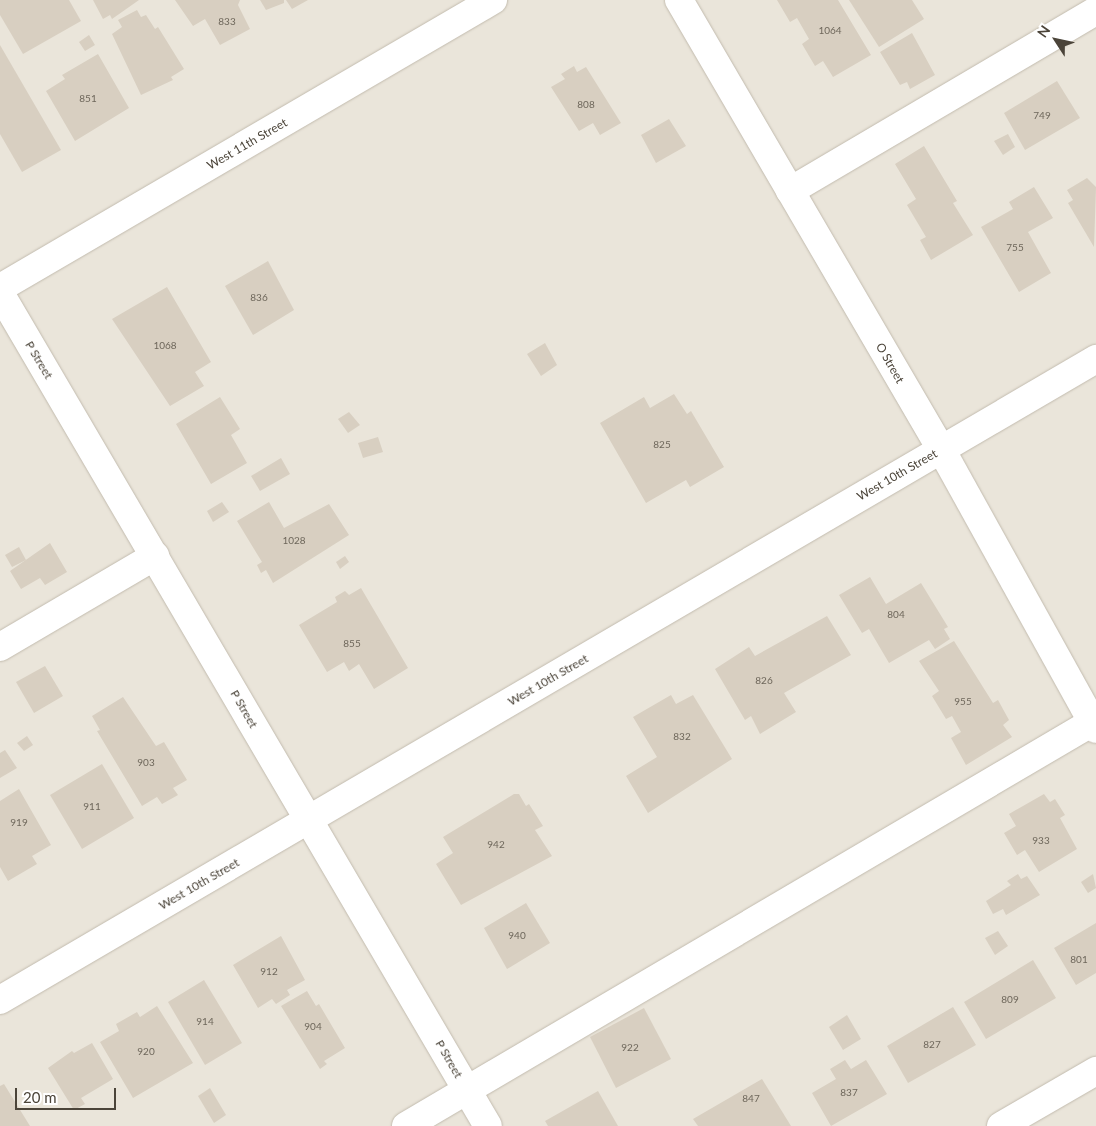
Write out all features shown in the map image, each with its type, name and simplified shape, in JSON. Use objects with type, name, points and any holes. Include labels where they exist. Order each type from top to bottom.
[{"type":"street","name":"West 11th Street","points":[[0,288],[493,0]]},
{"type":"street","name":"O Street","points":[[679,0],[941,449],[1095,724]]},
{"type":"street","points":[[790,190],[1096,11]]},
{"type":"street","name":"P Street","points":[[0,293],[488,1126]]},
{"type":"street","name":"West 10th Street","points":[[0,1000],[1096,359]]},
{"type":"street","points":[[0,647],[155,556]]},
{"type":"street","points":[[406,1126],[1095,724]]},
{"type":"street","points":[[1001,1126],[1096,1070]]},
{"type":"shaded area","points":[[0,0],[1096,0],[1096,1126],[0,1126]]},
{"type":"building","points":[[0,0],[69,0],[81,21],[23,54],[0,15]]},
{"type":"building","points":[[93,0],[139,0],[112,19],[110,15],[103,19]]},
{"type":"building","points":[[175,0],[240,0],[238,5],[250,29],[220,45],[205,19],[193,26]]},
{"type":"building","points":[[260,0],[284,0],[284,3],[266,10]]},
{"type":"building","points":[[286,0],[308,0],[292,9]]},
{"type":"building","points":[[777,0],[838,0],[871,55],[833,77],[823,61],[815,66],[802,44],[809,39],[797,18],[790,22]]},
{"type":"building","points":[[849,0],[912,0],[924,19],[879,47]]},
{"type":"building","points":[[137,10],[141,17],[146,15],[155,29],[158,27],[184,69],[171,77],[173,80],[141,95],[112,34],[122,27],[118,20]]},
{"type":"building","points":[[912,33],[935,75],[910,89],[907,82],[900,85],[880,52]]},
{"type":"building","points":[[89,35],[95,45],[85,51],[79,42]]},
{"type":"building","points":[[0,45],[61,150],[22,172],[0,134]]},
{"type":"building","points":[[98,54],[129,108],[75,141],[46,91],[65,79],[62,75]]},
{"type":"building","points":[[574,66],[577,72],[586,67],[621,123],[600,135],[593,123],[579,131],[551,87],[565,79],[561,74]]},
{"type":"building","points":[[1057,81],[1080,118],[1025,150],[1004,113]]},
{"type":"building","points":[[669,119],[686,146],[656,163],[641,135]]},
{"type":"building","points":[[1008,134],[1015,147],[1003,155],[994,141]]},
{"type":"building","points":[[924,146],[957,201],[953,203],[973,235],[931,260],[920,240],[926,237],[907,205],[916,199],[895,164]]},
{"type":"building","points":[[1087,178],[1096,187],[1094,247],[1068,203],[1073,200],[1067,190]]},
{"type":"building","points":[[1034,187],[1053,218],[1028,232],[1051,273],[1019,292],[981,227],[1013,209],[1009,202]]},
{"type":"building","points":[[268,261],[294,310],[253,335],[225,286]]},
{"type":"building","points":[[167,287],[211,362],[195,372],[204,386],[170,406],[112,319]]},
{"type":"building","points":[[545,343],[557,365],[541,376],[527,354]]},
{"type":"building","points":[[674,394],[687,414],[691,411],[724,467],[690,487],[686,480],[646,503],[600,423],[644,397],[650,408]]},
{"type":"building","points":[[220,397],[240,429],[231,435],[247,463],[211,484],[176,424]]},
{"type":"building","points":[[349,412],[360,425],[348,433],[338,419]]},
{"type":"building","points":[[378,437],[383,452],[363,458],[358,443]]},
{"type":"building","points":[[281,458],[290,474],[260,491],[251,476]]},
{"type":"building","points":[[222,502],[229,512],[213,522],[207,511]]},
{"type":"building","points":[[269,502],[284,528],[329,504],[349,535],[273,583],[266,570],[261,573],[257,565],[262,562],[237,521]]},
{"type":"building","points":[[50,543],[67,572],[45,585],[40,578],[21,589],[10,571]]},
{"type":"building","points":[[19,547],[26,560],[12,567],[5,555]]},
{"type":"building","points":[[345,556],[349,562],[340,569],[336,562]]},
{"type":"building","points":[[870,577],[886,604],[921,583],[948,627],[944,629],[950,639],[935,649],[929,640],[889,663],[869,629],[862,633],[839,595]]},
{"type":"building","points":[[361,588],[408,668],[374,689],[359,664],[349,671],[344,662],[327,672],[299,625],[337,602],[335,597],[345,591],[349,595]]},
{"type":"building","points":[[827,616],[851,655],[784,693],[796,712],[760,734],[751,716],[745,720],[715,669],[749,647],[755,656]]},
{"type":"building","points":[[954,641],[993,703],[998,700],[1009,720],[1003,725],[1012,737],[966,765],[951,738],[961,732],[952,716],[946,719],[932,696],[939,691],[919,661]]},
{"type":"building","points":[[45,666],[63,696],[34,713],[16,682]]},
{"type":"building","points":[[671,695],[676,704],[693,695],[732,759],[648,813],[626,776],[657,757],[633,717]]},
{"type":"building","points":[[123,697],[156,746],[164,742],[187,780],[173,788],[178,795],[162,804],[157,797],[142,806],[97,731],[100,730],[92,716]]},
{"type":"building","points":[[27,736],[33,745],[24,751],[17,743]]},
{"type":"building","points":[[5,750],[17,768],[0,778],[0,753]]},
{"type":"building","points":[[102,764],[134,818],[82,849],[50,795]]},
{"type":"building","points":[[19,789],[51,845],[32,856],[37,864],[8,881],[0,867],[0,801]]},
{"type":"building","points":[[514,794],[519,794],[526,806],[529,804],[543,826],[535,830],[552,856],[461,905],[436,864],[453,853],[443,837]]},
{"type":"building","points":[[1044,794],[1050,802],[1055,799],[1065,815],[1060,818],[1077,849],[1039,872],[1025,850],[1017,855],[1004,833],[1016,826],[1009,814]]},
{"type":"building","points":[[1018,874],[1021,879],[1027,876],[1040,895],[1006,915],[1003,909],[993,914],[986,901],[1011,885],[1007,881]]},
{"type":"building","points":[[1093,874],[1096,888],[1088,893],[1081,882]]},
{"type":"building","points":[[526,903],[550,943],[507,969],[484,928]]},
{"type":"building","points":[[1096,923],[1096,973],[1076,985],[1054,948]]},
{"type":"building","points":[[998,931],[1008,946],[995,955],[985,938]]},
{"type":"building","points":[[281,936],[305,980],[287,990],[290,995],[276,1004],[272,999],[258,1008],[233,965]]},
{"type":"building","points":[[1033,960],[1056,998],[986,1039],[964,1002]]},
{"type":"building","points":[[204,980],[242,1043],[205,1065],[168,1002]]},
{"type":"building","points":[[307,991],[316,1006],[319,1004],[345,1048],[324,1061],[327,1064],[320,1069],[281,1006]]},
{"type":"building","points":[[157,1006],[193,1063],[133,1098],[100,1042],[119,1031],[116,1024],[137,1012],[140,1017]]},
{"type":"building","points":[[953,1007],[976,1045],[908,1083],[887,1046]]},
{"type":"building","points":[[644,1008],[671,1059],[616,1088],[590,1037]]},
{"type":"building","points":[[847,1015],[861,1039],[843,1050],[829,1027]]},
{"type":"building","points":[[92,1043],[113,1079],[81,1098],[85,1104],[74,1110],[48,1068],[72,1051],[74,1053]]},
{"type":"building","points":[[845,1060],[851,1069],[866,1060],[887,1094],[831,1126],[812,1093],[836,1079],[830,1069]]},
{"type":"building","points":[[762,1079],[791,1126],[698,1126],[693,1119]]},
{"type":"building","points":[[4,1084],[30,1126],[0,1126],[0,1086]]},
{"type":"building","points":[[210,1088],[226,1115],[214,1123],[198,1096]]},
{"type":"building","points":[[598,1091],[618,1126],[548,1126],[545,1121]]}]
